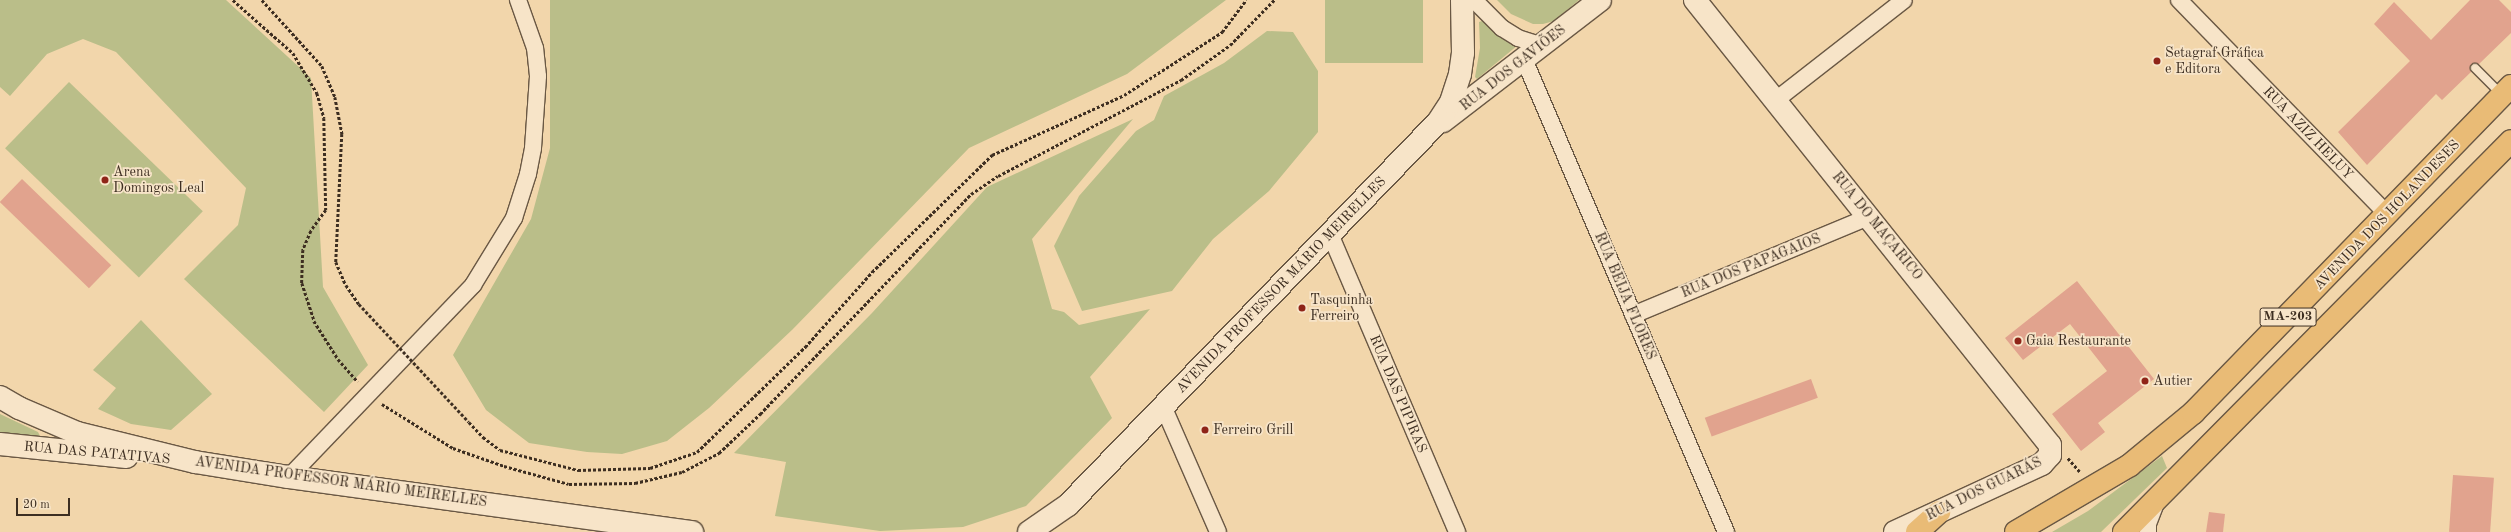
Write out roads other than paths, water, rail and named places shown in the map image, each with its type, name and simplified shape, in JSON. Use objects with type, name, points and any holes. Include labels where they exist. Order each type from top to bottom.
[{"type":"main road","name":"AVENIDA PROFESSOR MÁRIO MEIRELLES","points":[[1030,532],[1068,505],[1425,135],[1445,112],[1455,92],[1463,53],[1462,0]]},
{"type":"main road","name":"RUA DOS GAVIÕES","points":[[1425,135],[1600,0]]},
{"type":"main road","name":"RUA DO MAÇARICO","points":[[1695,0],[2048,439],[2050,455]]},
{"type":"main road","name":"AVENIDA DOS HOLANDESES","points":[[2016,532],[2092,489],[2130,465],[2192,413],[2507,91]]},
{"type":"main road","name":"MA-203","points":[[2124,532],[2511,141]]},
{"type":"main road","name":"AVENIDA PROFESSOR MÁRIO MEIRELLES","points":[[0,397],[18,408],[77,433],[195,462],[568,523],[692,532]]},
{"type":"main road","name":"RUA DAS PATATIVAS","points":[[0,444],[79,453],[195,462]]},
{"type":"main road","name":"RUA DOS GUARÁS","points":[[1895,532],[2042,464],[2050,455]]},
{"type":"main road","points":[[1917,532],[1939,512]]},
{"type":"street","points":[[289,477],[370,395],[473,285],[514,218],[528,174],[533,148],[538,76],[535,48],[518,0]]},
{"type":"street","points":[[1474,0],[1502,28],[1518,38],[1542,46]]},
{"type":"street","points":[[1776,100],[1904,0]]},
{"type":"street","name":"RUA AZIZ HELUY","points":[[2178,0],[2388,214]]},
{"type":"street","name":"RUA BEIJA FLORES","points":[[1524,59],[1726,532]]},
{"type":"street","name":"RUA DOS PAPAGAIOS","points":[[1633,315],[1869,217]]},
{"type":"street","name":"RUA DAS PIPIRAS","points":[[1330,234],[1457,532]]},
{"type":"street","points":[[1163,406],[1218,532]]},
{"type":"street","points":[[2148,532],[2151,513],[2159,498]]},
{"type":"lane","points":[[2475,68],[2507,91]]},
{"type":"place","name":"Setagraf Gráfica e Editora","points":[[2157,61]]},
{"type":"place","name":"Arena Domingos Leal","points":[[105,180]]},
{"type":"place","name":"Tasquinha Ferreiro","points":[[1302,308]]},
{"type":"place","name":"Gaia Restaurante","points":[[2018,341]]},
{"type":"place","name":"Autier","points":[[2145,381]]},
{"type":"place","name":"Ferreiro Grill","points":[[1205,430]]}]
